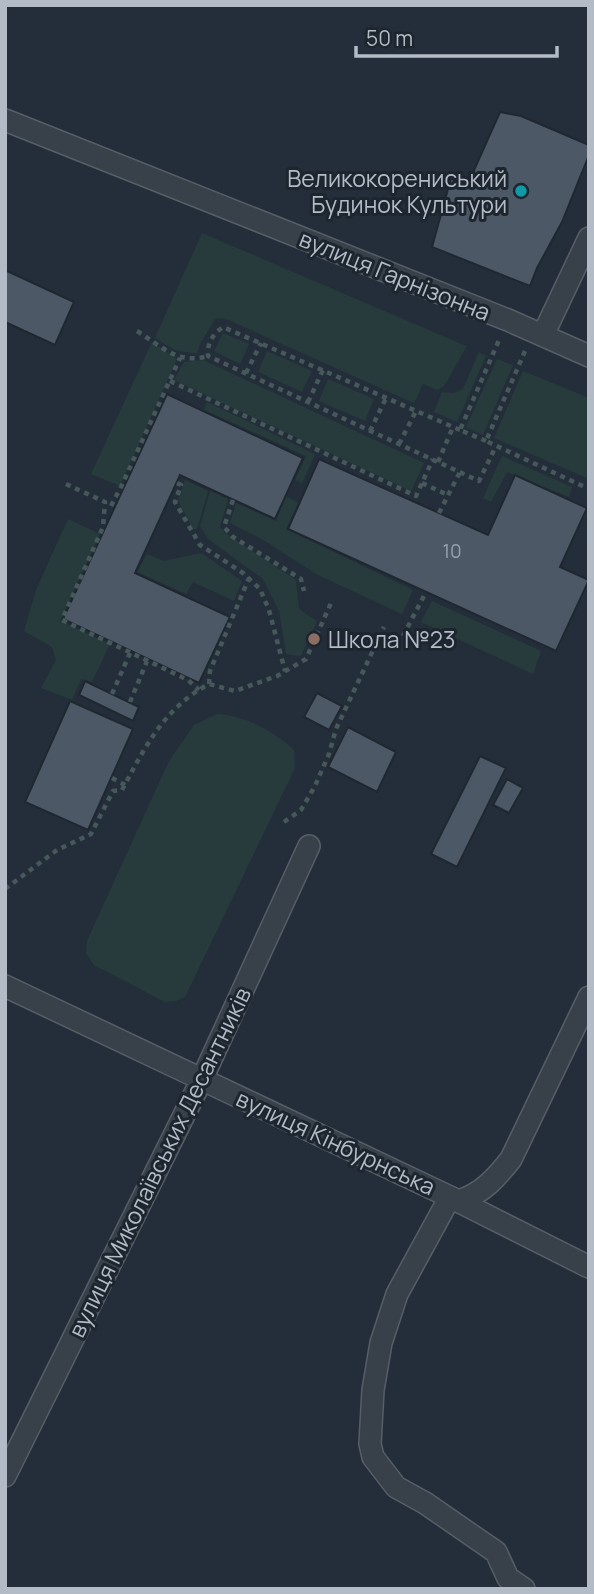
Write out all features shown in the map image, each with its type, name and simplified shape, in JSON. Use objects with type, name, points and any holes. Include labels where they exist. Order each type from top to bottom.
[{"type":"street","name":"вулиця Гарнізонна","points":[[5,120],[508,320],[589,356]]},
{"type":"street","points":[[538,333],[589,238]]},
{"type":"street","name":"вулиця Миколаївських Десантників","points":[[5,1476],[202,1079],[309,845]]},
{"type":"street","name":"вулиця Кінбурнська","points":[[5,986],[455,1199],[589,1267]]},
{"type":"street","points":[[524,1589],[508,1578],[496,1552],[425,1503],[396,1487],[373,1457],[370,1422],[381,1343],[397,1294],[455,1199],[471,1197],[495,1180],[511,1159],[589,997]]},
{"type":"path","points":[[460,430],[508,320]]},
{"type":"path","points":[[208,356],[207,348],[214,333],[223,327],[486,441],[589,489]]},
{"type":"path","points":[[137,331],[180,358],[196,359],[208,356],[479,481],[496,446]]},
{"type":"path","points":[[486,441],[538,333]]},
{"type":"path","points":[[246,373],[261,343]]},
{"type":"path","points":[[180,358],[121,488],[110,505],[103,527],[61,620],[188,680],[199,690]]},
{"type":"path","points":[[308,402],[323,370]]},
{"type":"path","points":[[170,381],[416,496],[453,427]]},
{"type":"path","points":[[370,430],[386,398]]},
{"type":"path","points":[[399,444],[416,411]]},
{"type":"path","points":[[439,513],[460,472]]},
{"type":"path","points":[[177,483],[181,485],[175,502],[200,545],[260,589],[269,610],[285,671]]},
{"type":"path","points":[[422,483],[448,495]]},
{"type":"path","points":[[66,484],[110,505]]},
{"type":"path","points":[[233,499],[224,527],[233,537],[301,579],[304,591]]},
{"type":"path","points":[[209,684],[210,671],[248,578]]},
{"type":"path","points":[[403,636],[426,592]]},
{"type":"path","points":[[5,889],[57,850],[91,834],[113,791],[122,790],[153,733],[191,694],[209,684],[235,691],[285,671],[306,659],[331,603]]},
{"type":"path","points":[[284,822],[301,810],[315,786],[336,729],[384,627]]},
{"type":"path","points":[[112,694],[130,653]]},
{"type":"path","points":[[130,702],[147,661]]},
{"type":"path","points":[[112,778],[125,785]]},
{"type":"green space","points":[[202,233],[467,346],[444,386],[437,390],[423,384],[414,403],[224,318],[215,319],[197,354],[175,350],[155,338]]},
{"type":"green space","points":[[223,333],[249,344],[240,364],[214,351]]},
{"type":"green space","points":[[152,342],[177,359],[120,486],[91,474]]},
{"type":"green space","points":[[267,351],[312,371],[302,392],[258,372]]},
{"type":"green space","points":[[479,352],[486,356],[457,422],[434,412],[442,392],[454,393],[463,389]]},
{"type":"green space","points":[[497,359],[513,365],[483,435],[466,427]]},
{"type":"green space","points":[[203,360],[424,463],[411,491],[174,380],[184,362]]},
{"type":"green space","points":[[523,371],[589,398],[589,479],[494,438]]},
{"type":"green space","points":[[328,379],[374,399],[365,421],[319,401]]},
{"type":"green space","points":[[207,402],[315,454],[302,483],[295,480],[306,456],[204,410]]},
{"type":"green space","points":[[502,456],[572,487],[569,497],[507,472],[491,502],[483,498]]},
{"type":"green space","points":[[185,480],[208,491],[197,529],[193,529],[178,500]]},
{"type":"green space","points":[[210,491],[228,499],[220,527],[225,533],[296,580],[299,609],[317,621],[301,656],[286,654],[279,611],[263,579],[208,539],[200,526]]},
{"type":"green space","points":[[286,496],[298,503],[286,529],[413,590],[402,614],[316,574],[265,541],[230,523],[236,503],[276,521]]},
{"type":"green space","points":[[68,519],[100,534],[60,621],[110,644],[92,682],[81,679],[72,700],[41,688],[56,660],[52,647],[24,631],[36,590]]},
{"type":"green space","points":[[201,553],[242,581],[234,601],[193,582],[186,594],[137,572],[147,554],[164,561]]},
{"type":"green space","points":[[432,601],[541,651],[533,674],[421,622]]},
{"type":"green space","points":[[217,714],[248,721],[278,737],[294,750],[295,768],[185,997],[165,1002],[94,965],[86,953],[87,941],[169,761],[194,725]]},
{"type":"building","points":[[500,112],[521,116],[589,145],[589,155],[562,222],[530,286],[432,247],[451,178],[467,186]]},
{"type":"building","points":[[5,270],[74,302],[55,345],[5,322]]},
{"type":"building","points":[[167,394],[303,458],[275,519],[180,475],[135,573],[230,617],[199,683],[63,619]]},
{"type":"building","points":[[319,459],[488,535],[515,475],[587,508],[560,567],[589,580],[556,651],[288,529]]},
{"type":"building","points":[[85,681],[139,707],[133,721],[79,695]]},
{"type":"building","points":[[317,693],[342,706],[329,730],[304,717]]},
{"type":"building","points":[[70,701],[133,729],[88,830],[25,802]]},
{"type":"building","points":[[348,727],[396,752],[377,792],[328,767]]},
{"type":"building","points":[[480,756],[506,768],[457,867],[431,854]]},
{"type":"building","points":[[507,779],[523,788],[509,813],[493,805]]},
{"type":"place","name":"Великокорениський Будинок Культури","points":[[521,191]]},
{"type":"place","name":"Школа №23","points":[[314,639]]}]
